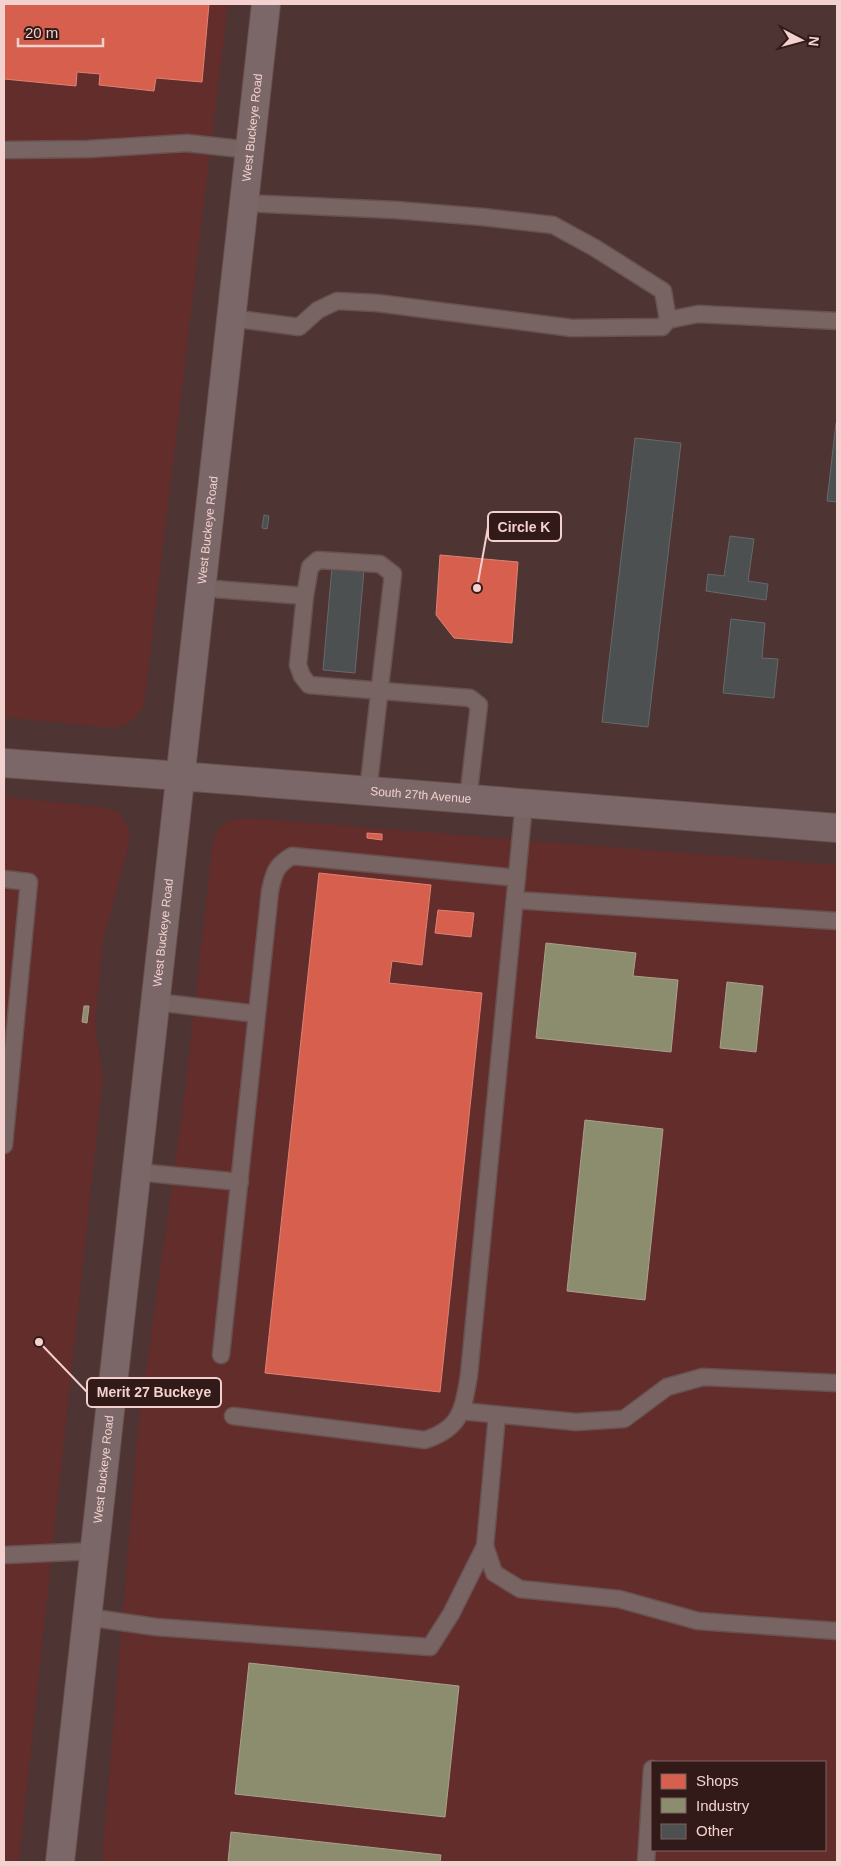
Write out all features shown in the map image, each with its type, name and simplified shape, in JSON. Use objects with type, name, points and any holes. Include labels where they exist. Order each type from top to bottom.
[{"type":"main road","name":"West Buckeye Road","points":[[60,1862],[266,4]]},
{"type":"main road","name":"South 27th Avenue","points":[[4,764],[180,776],[837,828]]},
{"type":"lane","points":[[4,150],[88,149],[187,143],[250,150]]},
{"type":"lane","points":[[244,204],[396,210],[553,225],[595,248],[663,291],[668,320]]},
{"type":"lane","points":[[231,318],[299,327],[318,310],[337,302],[377,303],[572,328],[662,327],[668,320],[698,314],[837,321]]},
{"type":"lane","points":[[368,791],[379,691],[393,574],[380,564],[318,560],[310,566],[305,596],[298,665],[302,676],[309,685],[379,691],[470,698],[479,705],[468,799]]},
{"type":"lane","points":[[201,588],[305,596]]},
{"type":"lane","points":[[234,1416],[425,1440],[439,1435],[453,1425],[461,1411],[469,1375],[524,803]]},
{"type":"lane","points":[[222,1355],[270,891],[274,872],[281,863],[292,856],[517,878]]},
{"type":"lane","points":[[4,879],[29,882],[4,1144]]},
{"type":"lane","points":[[515,900],[837,922]]},
{"type":"lane","points":[[156,1002],[257,1014]]},
{"type":"lane","points":[[138,1172],[240,1182]]},
{"type":"lane","points":[[461,1411],[576,1422],[624,1419],[667,1387],[703,1377],[837,1383]]},
{"type":"lane","points":[[87,1617],[156,1628],[430,1647],[451,1614],[485,1546],[497,1415]]},
{"type":"lane","points":[[485,1546],[494,1573],[520,1590],[619,1599],[698,1621],[837,1631]]},
{"type":"lane","points":[[4,1555],[95,1551]]},
{"type":"lane","points":[[646,1862],[651,1791]]},
{"type":"shaded area","points":[[4,4],[228,4],[144,705],[136,717],[126,725],[111,728],[4,717]]},
{"type":"shaded area","points":[[4,797],[103,807],[117,812],[124,819],[130,831],[128,848],[103,941],[95,1025],[103,1078],[19,1862],[4,1862]]},
{"type":"shaded area","points":[[248,818],[837,865],[837,1862],[102,1862],[140,1407],[185,1091],[213,840],[220,828],[231,820]]},
{"type":"building: Shops","points":[[4,4],[209,4],[202,82],[156,78],[154,91],[99,85],[100,74],[77,72],[76,86],[4,79]]},
{"type":"building: Shops","points":[[440,555],[518,562],[512,643],[454,638],[436,615]]},
{"type":"building: Shops","points":[[367,833],[382,834],[382,840],[367,838]]},
{"type":"building: Shops","points":[[319,873],[431,885],[422,965],[392,961],[389,983],[482,993],[440,1392],[265,1373]]},
{"type":"building: Shops","points":[[438,910],[474,913],[471,937],[435,933]]},
{"type":"building: Industry","points":[[546,943],[636,953],[633,976],[678,980],[671,1052],[536,1038]]},
{"type":"building: Industry","points":[[727,982],[763,986],[756,1052],[720,1048]]},
{"type":"building: Industry","points":[[84,1006],[89,1006],[87,1023],[82,1022]]},
{"type":"building: Industry","points":[[585,1120],[663,1129],[645,1300],[567,1291]]},
{"type":"building: Industry","points":[[249,1663],[459,1686],[445,1817],[235,1794]]},
{"type":"building: Industry","points":[[231,1832],[441,1855],[440,1862],[228,1862]]},
{"type":"building: Other","points":[[837,424],[837,502],[827,501]]},
{"type":"building: Other","points":[[635,438],[681,443],[648,727],[602,722]]},
{"type":"building: Other","points":[[264,515],[269,516],[267,529],[262,528]]},
{"type":"building: Other","points":[[730,536],[754,539],[748,581],[768,584],[766,600],[706,591],[708,574],[724,576]]},
{"type":"building: Other","points":[[332,567],[364,570],[355,673],[323,670]]},
{"type":"building: Other","points":[[731,619],[765,623],[762,658],[778,659],[774,698],[723,693]]},
{"type":"place","name":"Circle K","points":[[477,588]]},
{"type":"place","name":"Merit 27 Buckeye","points":[[39,1342]]}]
